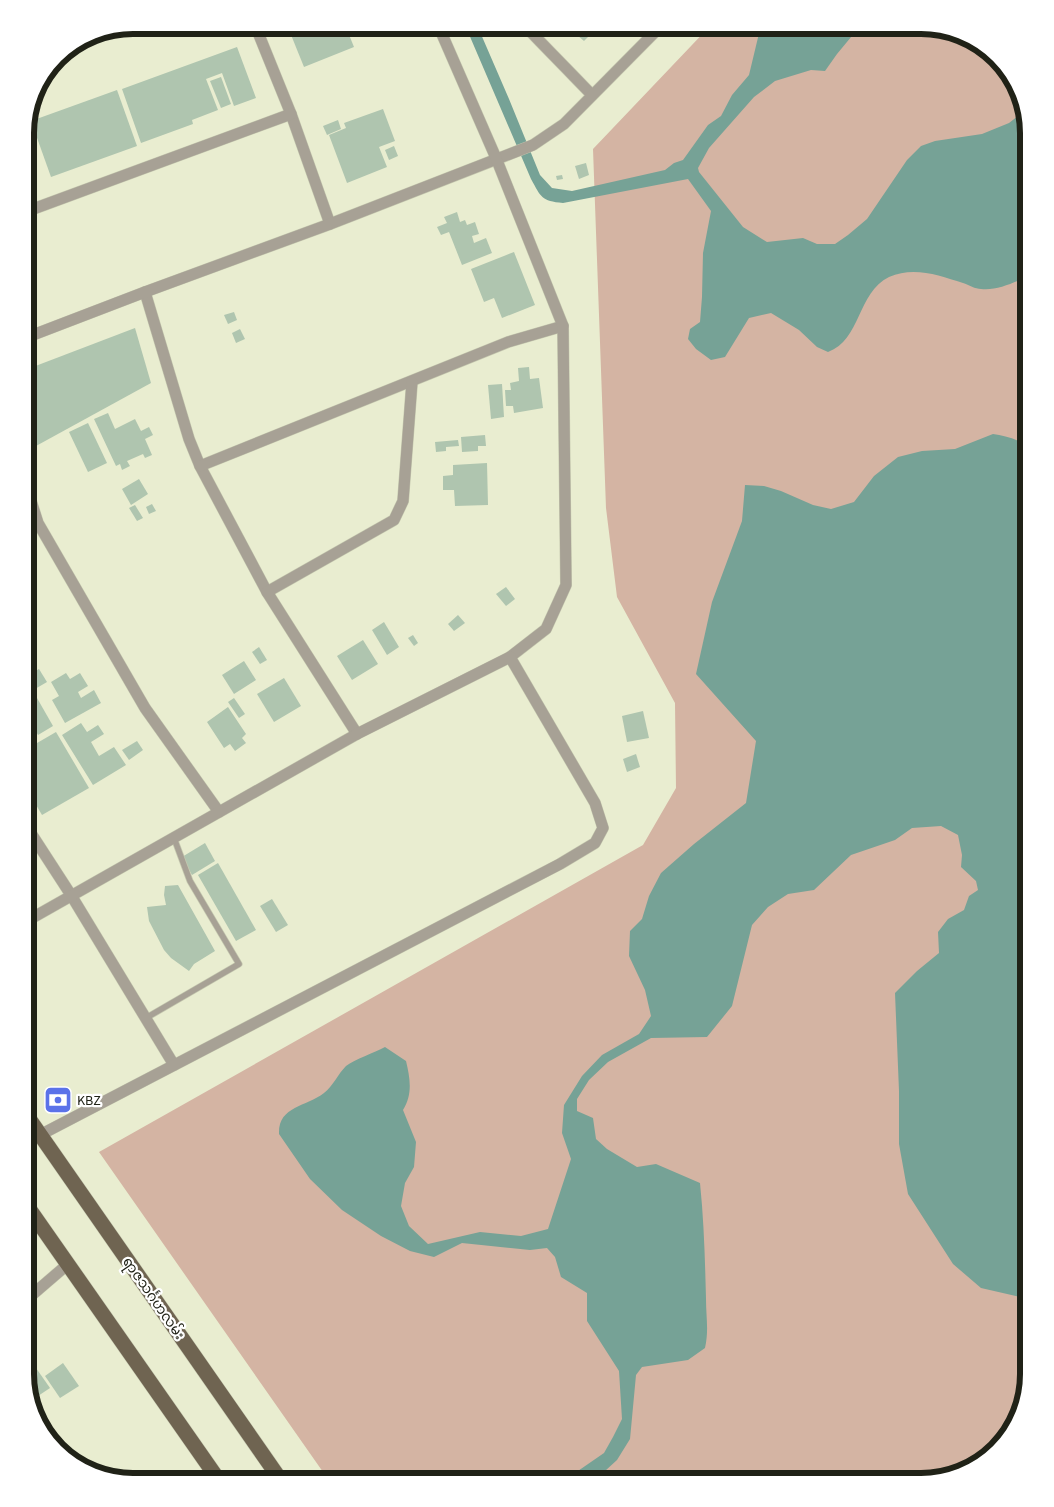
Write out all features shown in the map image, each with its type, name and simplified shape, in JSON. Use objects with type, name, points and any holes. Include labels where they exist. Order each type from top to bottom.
[{"type":"main road","name":"ရာဇသင်္ဂဟလမ်း","points":[[34,1127],[276,1473]]},
{"type":"main road","points":[[34,1216],[214,1473]]},
{"type":"street","points":[[259,34],[291,114],[330,224]]},
{"type":"street","points":[[34,917],[357,734],[510,657],[546,629],[566,585],[563,326],[496,158],[442,34]]},
{"type":"street","points":[[533,34],[592,95]]},
{"type":"street","points":[[34,335],[330,224],[533,145],[564,124],[653,34]]},
{"type":"street","points":[[34,209],[291,114]]},
{"type":"street","points":[[145,292],[189,439],[200,466],[267,592],[357,734]]},
{"type":"street","points":[[200,466],[508,342],[563,326]]},
{"type":"street","points":[[267,592],[394,520],[403,501],[412,382]]},
{"type":"street","points":[[34,510],[38,523],[145,708],[219,812]]},
{"type":"street","points":[[40,1135],[560,864],[595,843],[603,828],[595,803],[510,657]]},
{"type":"street","points":[[34,838],[72,895],[174,1065]]},
{"type":"street","points":[[34,1292],[68,1264]]},
{"type":"lane","points":[[146,1018],[239,964],[190,881],[174,838]]},
{"type":"shaded area","points":[[702,34],[928,34],[947,37],[959,41],[982,54],[1000,72],[1013,95],[1017,107],[1020,132],[1020,1375],[1017,1400],[1013,1412],[1000,1435],[982,1453],[959,1466],[947,1470],[922,1473],[324,1473],[99,1152],[643,845],[676,788],[675,703],[617,597],[606,508],[593,149]]},
{"type":"water","points":[[469,34],[481,34],[540,175],[552,188],[572,191],[665,170],[674,163],[683,160],[708,125],[721,116],[732,95],[749,75],[759,34],[854,34],[825,71],[811,70],[775,81],[754,97],[709,148],[698,168],[699,172],[743,227],[767,242],[803,238],[817,244],[835,244],[867,219],[907,160],[921,146],[935,141],[982,134],[1009,123],[1018,116],[1020,132],[1020,280],[1006,286],[987,289],[976,288],[945,277],[926,273],[907,272],[898,274],[889,277],[879,284],[864,305],[847,337],[839,346],[828,352],[817,347],[799,330],[771,313],[749,318],[725,357],[711,360],[696,349],[688,339],[690,329],[700,322],[703,253],[711,211],[688,179],[563,203],[550,201],[543,197],[531,179]]},
{"type":"water","points":[[993,434],[1020,442],[1020,1297],[981,1288],[953,1264],[908,1194],[899,1144],[895,993],[939,953],[938,932],[948,919],[964,910],[969,896],[978,890],[976,881],[961,867],[962,855],[958,835],[941,826],[912,828],[895,840],[851,855],[814,890],[788,894],[768,907],[752,925],[732,1006],[707,1037],[651,1038],[608,1062],[589,1080],[577,1099],[577,1111],[593,1118],[596,1139],[607,1149],[637,1167],[656,1164],[700,1183],[707,1335],[705,1348],[688,1360],[642,1367],[636,1375],[630,1439],[617,1460],[603,1473],[575,1473],[604,1453],[622,1419],[619,1371],[587,1321],[587,1293],[561,1277],[555,1257],[547,1248],[530,1250],[462,1243],[434,1257],[410,1251],[381,1236],[342,1210],[310,1179],[279,1134],[280,1125],[288,1112],[324,1093],[346,1066],[385,1047],[406,1061],[409,1074],[408,1098],[403,1110],[416,1142],[414,1167],[405,1183],[401,1206],[409,1226],[428,1244],[480,1232],[521,1236],[548,1229],[571,1159],[562,1133],[564,1105],[582,1076],[602,1055],[639,1034],[651,1016],[645,990],[629,956],[630,931],[642,919],[649,896],[661,873],[746,803],[756,741],[696,674],[712,602],[742,521],[745,485],[764,486],[813,505],[831,509],[854,502],[874,476],[898,457],[922,451],[955,449]]},
{"type":"building","points":[[291,34],[349,34],[354,47],[304,67]]},
{"type":"building","points":[[578,34],[591,34],[584,41]]},
{"type":"building","points":[[237,47],[256,98],[234,106],[222,73],[206,79],[218,110],[192,120],[193,124],[141,143],[122,89]]},
{"type":"building","points":[[221,77],[231,104],[221,108],[210,81]]},
{"type":"building","points":[[117,90],[137,146],[51,177],[34,129],[35,120]]},
{"type":"building","points":[[383,109],[395,141],[379,147],[387,167],[347,183],[329,135],[346,128],[344,123]]},
{"type":"building","points":[[338,120],[341,129],[327,135],[323,126]]},
{"type":"building","points":[[394,146],[398,156],[389,160],[385,150]]},
{"type":"building","points":[[586,163],[589,175],[579,179],[575,166]]},
{"type":"building","points":[[562,175],[563,179],[557,180],[556,176]]},
{"type":"building","points":[[457,212],[460,222],[465,220],[467,225],[475,222],[479,234],[472,236],[474,243],[486,238],[492,253],[462,265],[449,232],[441,235],[437,227],[447,223],[444,217]]},
{"type":"building","points":[[514,252],[535,305],[502,318],[494,298],[484,302],[471,269]]},
{"type":"building","points":[[234,312],[237,320],[228,324],[224,315]]},
{"type":"building","points":[[135,328],[151,383],[36,446],[34,439],[34,367]]},
{"type":"building","points":[[240,329],[245,339],[236,343],[232,333]]},
{"type":"building","points":[[529,367],[530,379],[539,378],[543,408],[514,413],[513,406],[506,406],[505,390],[511,390],[510,383],[519,381],[518,368]]},
{"type":"building","points":[[502,384],[504,417],[491,419],[488,385]]},
{"type":"building","points":[[108,413],[115,429],[135,419],[141,431],[149,427],[153,435],[145,439],[152,455],[145,458],[143,454],[127,461],[130,466],[122,470],[120,464],[116,466],[94,419]]},
{"type":"building","points":[[88,423],[107,463],[88,472],[69,432]]},
{"type":"building","points":[[485,435],[486,446],[478,446],[478,451],[462,452],[461,437]]},
{"type":"building","points":[[458,440],[459,446],[446,447],[446,451],[436,452],[435,442]]},
{"type":"building","points":[[487,463],[488,505],[455,506],[454,490],[443,490],[443,476],[453,475],[453,465]]},
{"type":"building","points":[[139,479],[148,494],[131,505],[122,489]]},
{"type":"building","points":[[152,504],[156,511],[149,514],[146,507]]},
{"type":"building","points":[[135,505],[143,518],[137,521],[129,508]]},
{"type":"building","points":[[506,587],[515,599],[506,606],[496,594]]},
{"type":"building","points":[[458,615],[465,623],[454,631],[448,624]]},
{"type":"building","points":[[384,622],[399,647],[387,655],[372,630]]},
{"type":"building","points":[[413,635],[418,643],[414,646],[408,638]]},
{"type":"building","points":[[363,640],[378,664],[352,680],[337,656]]},
{"type":"building","points":[[259,647],[267,660],[260,664],[252,652]]},
{"type":"building","points":[[244,661],[256,680],[234,694],[222,675]]},
{"type":"building","points":[[39,669],[47,682],[35,689],[34,687],[34,672]]},
{"type":"building","points":[[66,673],[70,679],[80,673],[88,686],[78,692],[81,698],[94,690],[101,703],[65,723],[52,700],[59,696],[51,682]]},
{"type":"building","points":[[284,678],[301,706],[274,722],[257,694]]},
{"type":"building","points":[[37,698],[53,726],[38,735],[34,728],[34,700]]},
{"type":"building","points":[[234,698],[245,714],[239,718],[228,702]]},
{"type":"building","points":[[228,707],[246,734],[242,738],[246,743],[235,751],[230,744],[224,748],[207,722]]},
{"type":"building","points":[[643,711],[649,738],[627,742],[622,716]]},
{"type":"building","points":[[81,723],[87,732],[98,725],[104,734],[91,742],[99,756],[114,747],[126,765],[93,785],[62,735]]},
{"type":"building","points":[[56,732],[89,788],[42,815],[34,801],[34,745]]},
{"type":"building","points":[[137,741],[143,750],[129,760],[122,750]]},
{"type":"building","points":[[636,754],[640,767],[627,772],[623,759]]},
{"type":"building","points":[[205,843],[215,861],[192,875],[182,857]]},
{"type":"building","points":[[218,863],[256,930],[236,941],[198,875]]},
{"type":"building","points":[[178,885],[215,951],[194,964],[189,971],[171,958],[164,950],[149,921],[147,907],[166,905],[165,886]]},
{"type":"building","points":[[272,899],[288,925],[276,932],[260,906]]},
{"type":"building","points":[[63,1363],[79,1386],[60,1398],[45,1376]]},
{"type":"building","points":[[34,1365],[50,1388],[37,1397]]},
{"type":"place","name":"KBZ","points":[[58,1100]]}]
